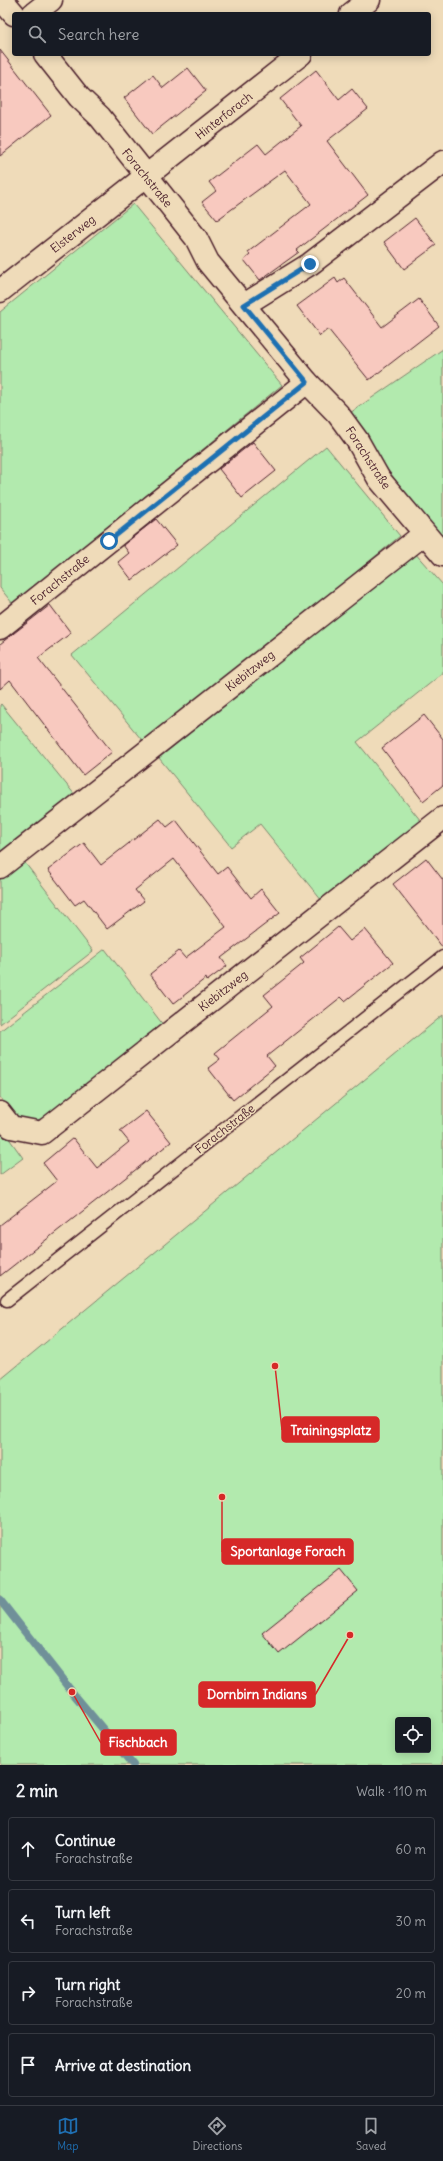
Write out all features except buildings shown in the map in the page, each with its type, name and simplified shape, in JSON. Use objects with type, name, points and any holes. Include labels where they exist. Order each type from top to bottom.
[{"type":"street","points":[[2,0],[12,12]]},
{"type":"street","points":[[36,12],[51,0]]},
{"type":"street","points":[[354,12],[369,0]]},
{"type":"street","name":"Forachstraße","points":[[47,56],[79,97],[100,117],[146,178],[196,238],[208,262],[307,382],[338,414],[357,440],[379,479],[443,555]]},
{"type":"street","name":"Hinterforach","points":[[146,178],[298,56]]},
{"type":"street","points":[[244,305],[310,264],[443,162]]},
{"type":"street","name":"Elsterweg","points":[[0,291],[146,178]]},
{"type":"street","name":"Forachstraße","points":[[0,628],[307,382]]},
{"type":"street","name":"Kiebitzweg","points":[[0,867],[424,534]]},
{"type":"street","name":"Kiebitzweg","points":[[0,1113],[11,1127],[42,1133],[443,818]]},
{"type":"lane","name":"Forachstraße","points":[[7,1300],[443,957]]},
{"type":"green space","points":[[133,204],[282,385],[13,604],[0,588],[0,312]]},
{"type":"green space","points":[[443,349],[443,544],[347,415]]},
{"type":"green space","points":[[326,446],[400,536],[146,745],[72,655]]},
{"type":"green space","points":[[414,552],[443,585],[443,673],[357,742],[421,821],[322,901],[260,824],[231,847],[159,758]]},
{"type":"green space","points":[[1,704],[75,795],[0,855],[0,705]]},
{"type":"green space","points":[[22,859],[93,951],[0,1024],[0,876]]},
{"type":"green space","points":[[105,949],[164,1026],[51,1117],[36,1120],[25,1120],[14,1116],[0,1097],[0,1031]]},
{"type":"green space","points":[[443,1015],[443,1765],[0,1765],[0,1380]]},
{"type":"green space","points":[[0,1126],[23,1158],[0,1175]]},
{"type":"waterway","points":[[0,1600],[72,1692],[133,1765]]},
{"type":"place","name":"Trainingsplatz","points":[[275,1366]]},
{"type":"place","name":"Sportanlage Forach","points":[[222,1497]]},
{"type":"place","name":"Dornbirn Indians","points":[[350,1635]]},
{"type":"place","name":"Fischbach","points":[[72,1692]]},
{"type":"route","points":[[109,541],[307,382],[244,305],[310,264]]}]
